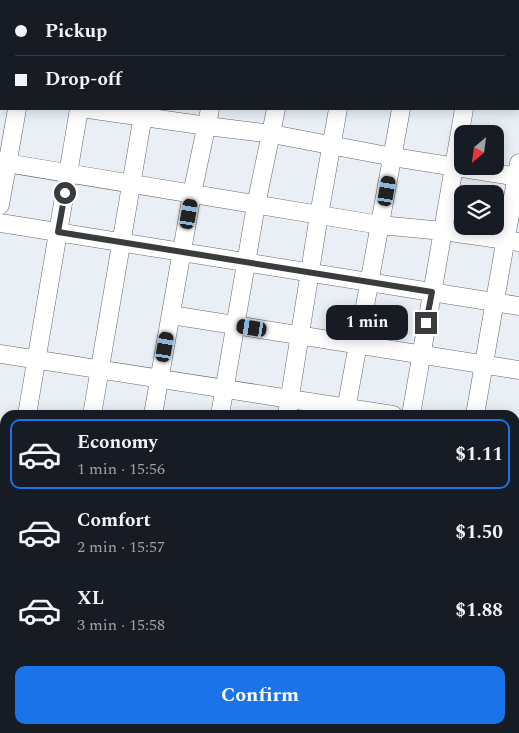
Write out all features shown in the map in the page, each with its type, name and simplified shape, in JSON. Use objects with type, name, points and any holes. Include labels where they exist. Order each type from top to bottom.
[{"type":"street","points":[[0,205],[4,163],[17,110]]},
{"type":"street","points":[[28,410],[79,110]]},
{"type":"street","points":[[102,110],[143,113],[207,126],[272,134],[393,157],[453,166],[518,172],[512,241],[494,302],[476,410]]},
{"type":"street","points":[[154,410],[192,194],[210,110]]},
{"type":"street","points":[[221,410],[256,205],[276,110]]},
{"type":"street","points":[[288,407],[338,110]]},
{"type":"street","points":[[346,410],[401,110]]},
{"type":"street","points":[[412,410],[464,110]]},
{"type":"street","points":[[93,410],[143,113]]},
{"type":"street","points":[[4,163],[380,225],[442,231],[512,241]]},
{"type":"street","points":[[0,223],[519,306]]},
{"type":"street","points":[[171,315],[519,370]]},
{"type":"street","points":[[0,354],[225,389],[288,407],[332,410]]},
{"type":"route","points":[[65,193],[58,232],[432,292],[426,323]]}]
